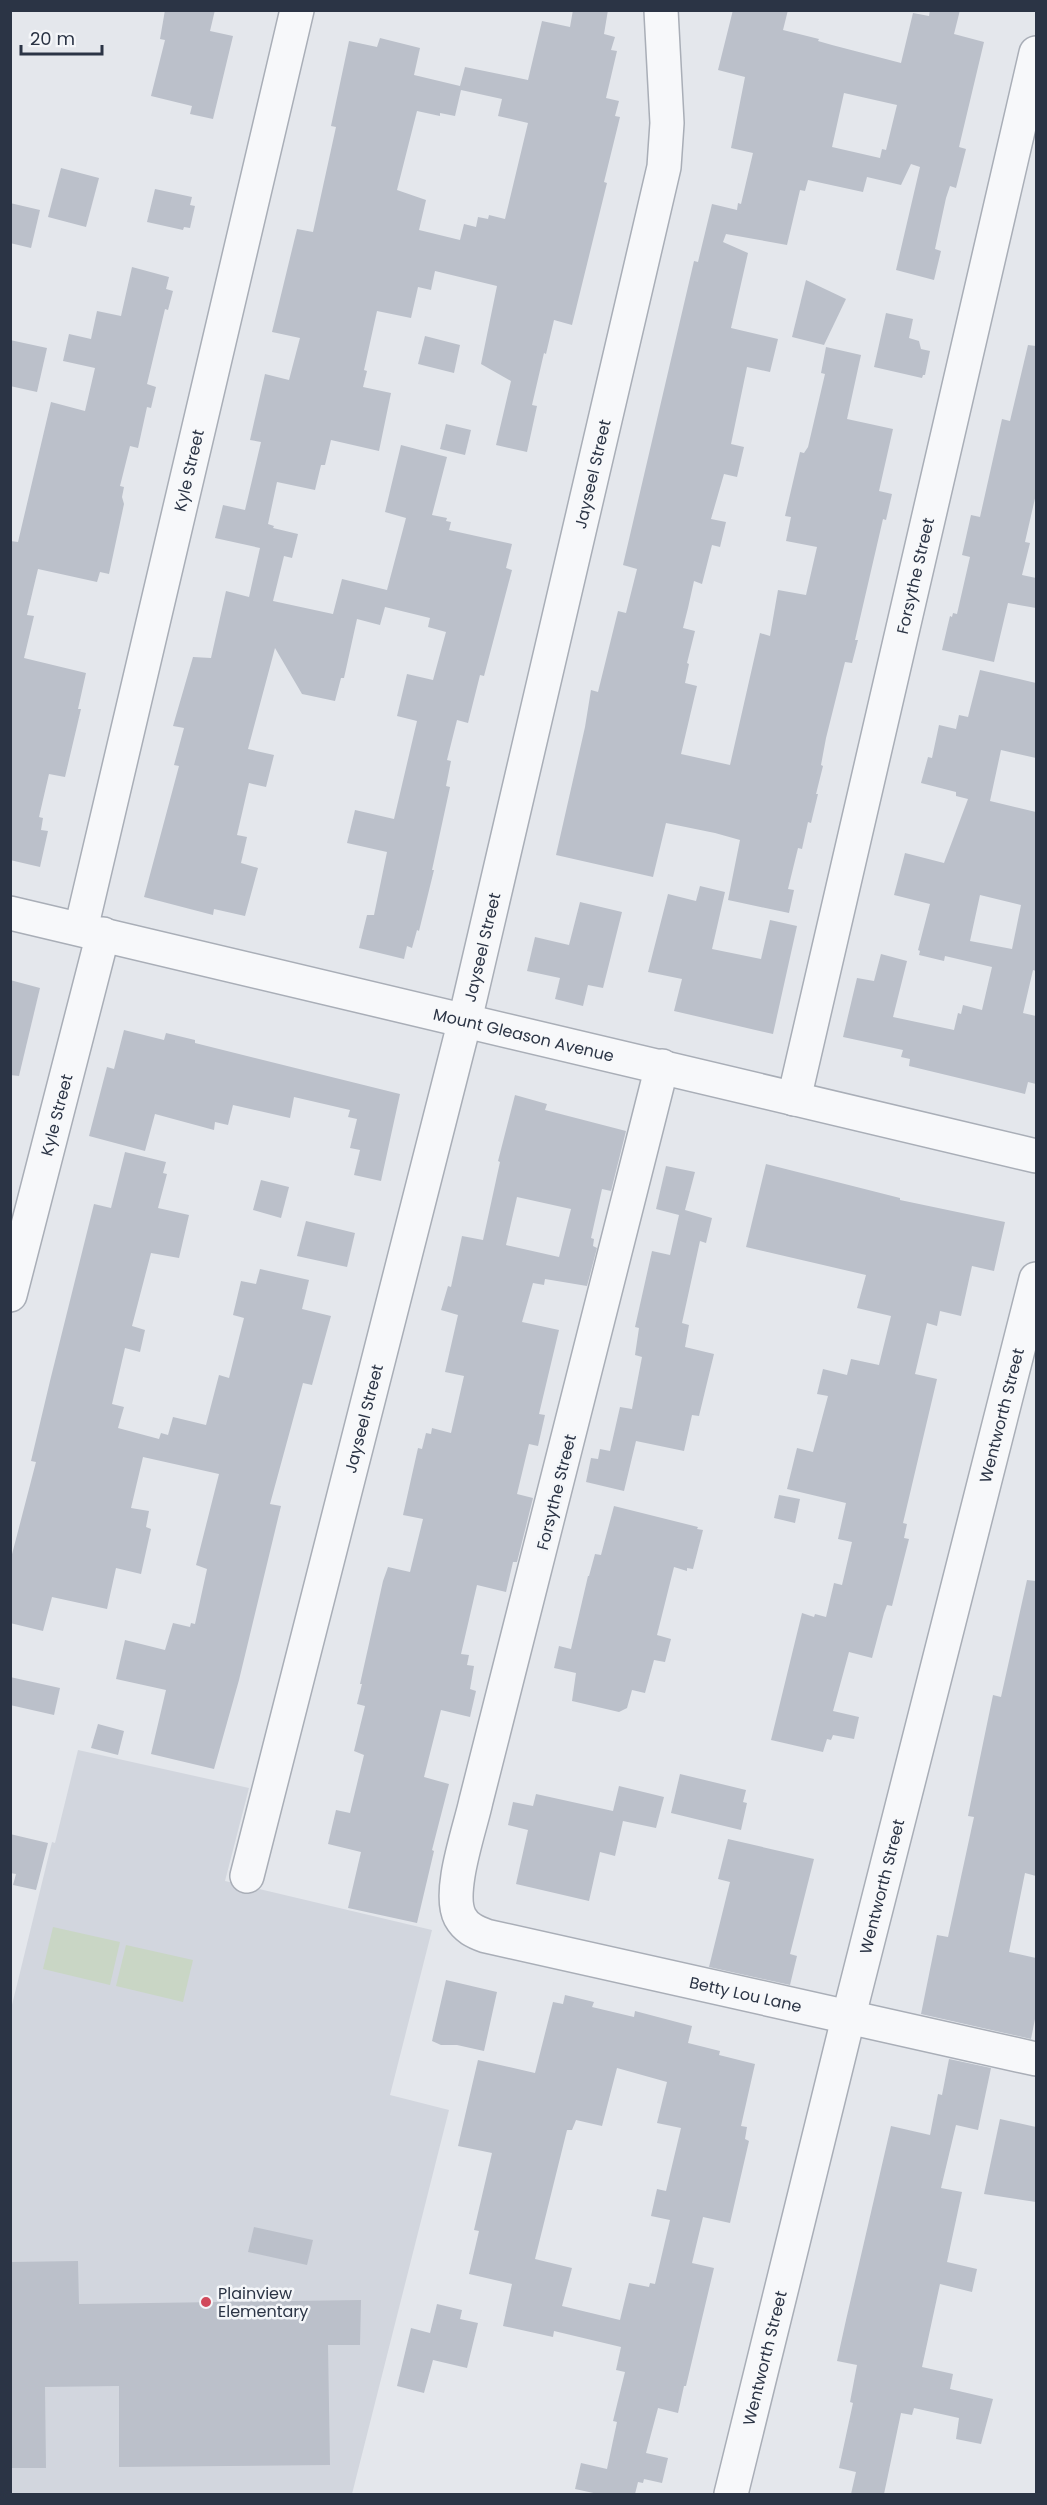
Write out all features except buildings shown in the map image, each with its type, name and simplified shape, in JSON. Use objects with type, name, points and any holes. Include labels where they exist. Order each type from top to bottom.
[{"type":"street","name":"Kyle Street","points":[[10,1295],[297,10]]},
{"type":"street","name":"Jayseel Street","points":[[247,1876],[465,1020],[664,167],[668,123],[661,10]]},
{"type":"street","name":"Forsythe Street","points":[[794,1099],[1036,53]]},
{"type":"street","name":"Mount Gleason Avenue","points":[[10,913],[1036,1156]]},
{"type":"street","name":"Forsythe Street","points":[[460,1917],[456,1904],[457,1883],[474,1811],[662,1066]]},
{"type":"street","name":"Wentworth Street","points":[[731,2494],[1036,1279]]},
{"type":"street","name":"Betty Lou Lane","points":[[460,1917],[470,1930],[486,1936],[1036,2059]]},
{"type":"shaded area","name":"Plainview Elementary","points":[[78,1750],[249,1788],[225,1881],[432,1930],[390,2095],[449,2110],[352,2494],[11,2494],[11,2009],[52,1842],[55,1843]]},
{"type":"green space","points":[[53,1927],[120,1942],[110,1985],[43,1969]]},
{"type":"green space","points":[[126,1945],[193,1960],[183,2002],[116,1986]]},
{"type":"place","name":"Plainview Elementary","points":[[206,2302]]}]
